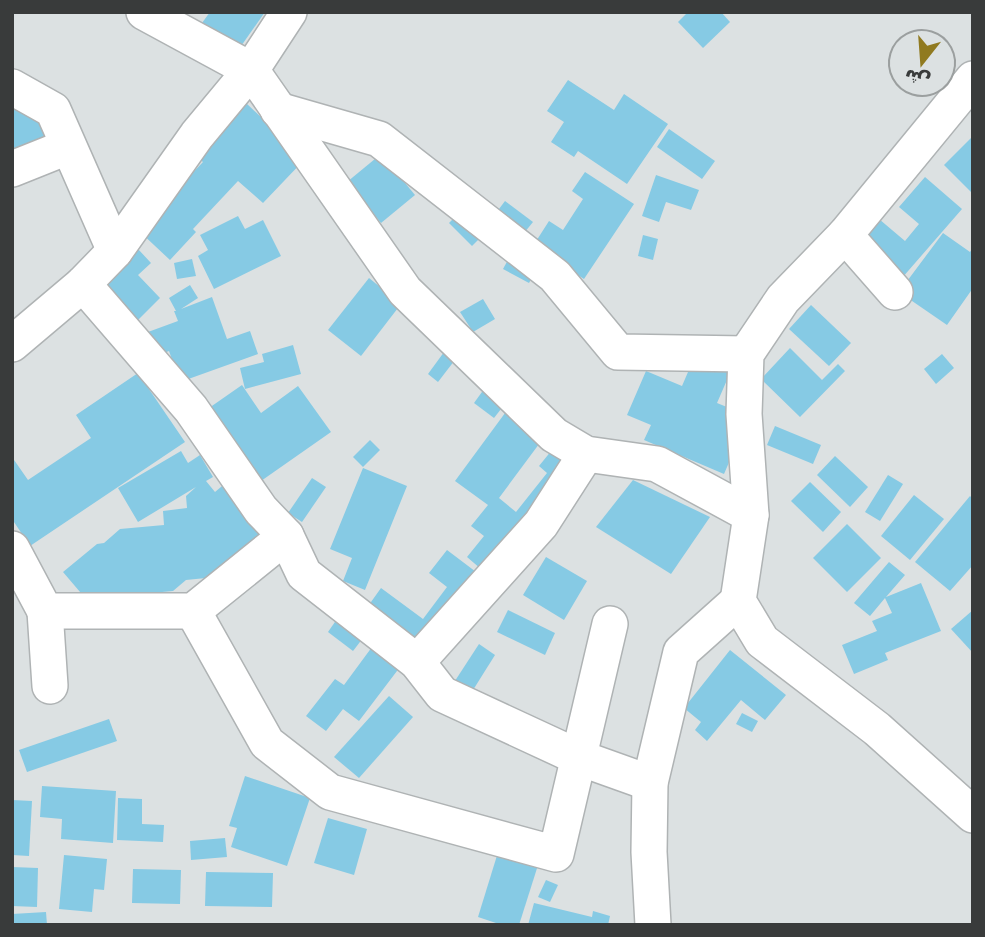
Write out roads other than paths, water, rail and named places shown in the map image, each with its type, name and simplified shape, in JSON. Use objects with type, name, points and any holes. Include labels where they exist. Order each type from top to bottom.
[{"type":"street","points":[[144,12],[251,70],[405,291],[554,435],[586,454],[657,464],[751,515]]},
{"type":"street","points":[[12,344],[83,284],[115,251],[197,135],[251,70],[289,12]]},
{"type":"street","points":[[12,87],[52,110],[115,251]]},
{"type":"street","points":[[968,96],[845,235],[783,299],[746,354],[744,414],[751,515],[738,601],[762,641],[877,729],[973,815]]},
{"type":"street","points":[[278,110],[379,139],[555,276],[618,352],[746,354]]},
{"type":"street","points":[[12,169],[68,147]]},
{"type":"street","points":[[845,235],[895,292]]},
{"type":"street","points":[[83,284],[191,409],[261,510],[286,536],[304,574],[417,662],[442,694],[580,758],[650,783]]},
{"type":"street","points":[[417,662],[541,524],[586,454]]},
{"type":"street","points":[[45,611],[193,611],[286,536]]},
{"type":"street","points":[[12,549],[45,611],[50,686]]},
{"type":"street","points":[[653,925],[649,852],[650,783],[681,652],[738,601]]},
{"type":"street","points":[[193,611],[267,743],[330,792],[555,854],[610,624]]}]
